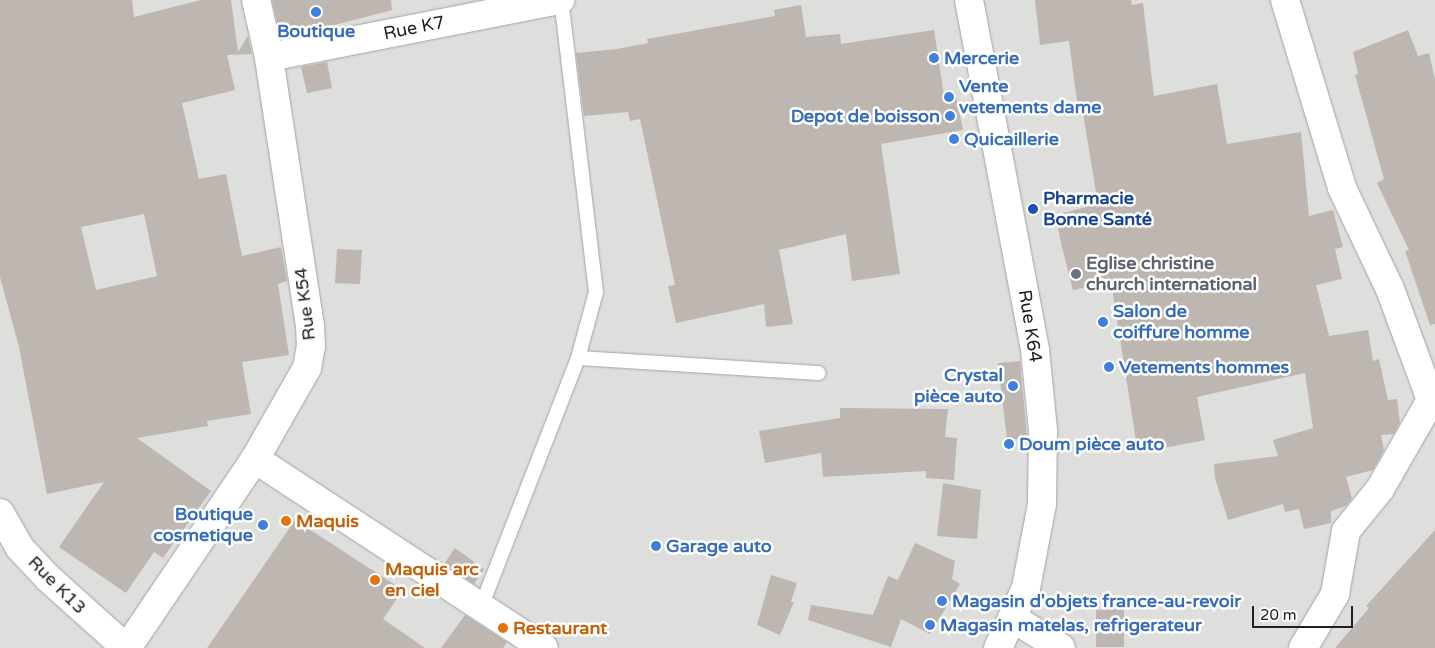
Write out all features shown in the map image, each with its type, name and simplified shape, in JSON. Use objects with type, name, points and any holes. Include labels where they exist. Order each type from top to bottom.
[{"type":"street","name":"Rue K54","points":[[127,648],[255,459],[307,368],[311,346],[269,57],[256,0]]},
{"type":"street","name":"Rue K7","points":[[269,57],[560,0]]},
{"type":"street","name":"Rue K64","points":[[970,0],[1035,350],[1043,430],[1042,504],[1026,588],[1014,619],[998,648]]},
{"type":"street","points":[[1284,0],[1342,188],[1390,289],[1433,402],[1380,489],[1346,531],[1335,594],[1302,648]]},
{"type":"street","points":[[255,459],[544,648]]},
{"type":"street","name":"Rue K13","points":[[0,513],[20,548],[48,578],[127,648]]},
{"type":"street","points":[[1014,619],[1061,648]]},
{"type":"lane","points":[[481,607],[578,358],[596,292],[560,0]]},
{"type":"lane","points":[[578,358],[819,374]]},
{"type":"shaded area","points":[[0,0],[1435,0],[1435,648],[0,648]]},
{"type":"building","points":[[0,0],[132,0],[134,17],[201,0],[231,0],[238,52],[248,36],[252,54],[227,55],[235,90],[182,103],[199,179],[226,174],[242,256],[281,247],[287,281],[278,284],[289,355],[242,362],[251,414],[207,421],[208,426],[137,438],[211,491],[163,558],[154,552],[126,593],[59,547],[104,482],[47,494],[19,347],[0,277]],"holes":[[[144,214],[157,276],[96,290],[81,227]]]},
{"type":"building","points":[[272,0],[391,0],[392,10],[281,39]]},
{"type":"building","points":[[1035,0],[1131,0],[1132,5],[1143,3],[1154,96],[1217,84],[1227,144],[1301,132],[1309,216],[1333,210],[1343,247],[1335,249],[1342,279],[1316,285],[1329,336],[1368,330],[1373,361],[1379,359],[1388,400],[1397,399],[1400,422],[1394,434],[1381,435],[1384,450],[1373,470],[1346,477],[1352,498],[1346,506],[1331,511],[1331,523],[1304,529],[1299,509],[1285,512],[1283,504],[1228,520],[1215,478],[1214,464],[1278,456],[1273,440],[1313,428],[1305,373],[1197,397],[1205,440],[1138,453],[1111,282],[1073,290],[1062,247],[1055,215],[1098,204],[1081,101],[1077,102],[1069,41],[1040,45]]},
{"type":"building","points":[[801,5],[806,37],[840,34],[841,44],[934,30],[944,95],[955,92],[963,130],[881,144],[900,274],[852,281],[846,234],[779,250],[793,324],[766,327],[764,304],[676,323],[668,286],[675,285],[640,119],[630,121],[628,112],[584,116],[576,53],[617,49],[648,43],[647,39],[775,16],[774,10]]},
{"type":"building","points":[[1408,30],[1418,56],[1429,53],[1435,80],[1435,324],[1430,325],[1405,251],[1409,250],[1377,183],[1384,179],[1355,75],[1358,74],[1353,52]]},
{"type":"building","points":[[327,62],[332,88],[307,93],[301,67]]},
{"type":"building","points":[[337,249],[362,250],[360,284],[335,283]]},
{"type":"building","points":[[1020,361],[1027,438],[1007,440],[998,363]]},
{"type":"building","points":[[840,408],[948,409],[945,437],[957,438],[954,480],[926,478],[926,471],[823,477],[821,453],[765,463],[759,431],[840,418]]},
{"type":"building","points":[[943,483],[981,490],[977,539],[937,536]]},
{"type":"building","points":[[295,520],[403,590],[383,619],[425,648],[207,648]]},
{"type":"building","points":[[1435,530],[1435,648],[1335,648],[1369,608],[1366,606]]},
{"type":"building","points":[[915,543],[955,561],[952,579],[960,584],[930,634],[901,619],[891,647],[808,620],[811,605],[873,615],[888,576],[898,580]]},
{"type":"building","points":[[455,548],[484,569],[474,584],[444,564]]},
{"type":"building","points":[[771,575],[797,583],[791,602],[794,602],[780,635],[757,625]]},
{"type":"building","points":[[1124,609],[1124,647],[1096,647],[1096,610]]},
{"type":"building","points":[[465,615],[507,642],[503,648],[441,648]]},
{"type":"place","name":"Boutique","points":[[316,12]]},
{"type":"place","name":"Mercerie","points":[[934,58]]},
{"type":"place","name":"Vente vetements dame","points":[[949,97]]},
{"type":"place","name":"Depot de boisson","points":[[950,116]]},
{"type":"place","name":"Quicaillerie","points":[[954,139]]},
{"type":"place","name":"Pharmacie Bonne Santé","points":[[1033,209]]},
{"type":"place","name":"Eglise christine church international","points":[[1076,274]]},
{"type":"place","name":"Salon de coiffure homme","points":[[1103,322]]},
{"type":"place","name":"Vetements hommes","points":[[1109,367]]},
{"type":"place","name":"Crystal pièce auto","points":[[1013,386]]},
{"type":"place","name":"Doum pièce auto","points":[[1009,444]]},
{"type":"place","name":"Maquis","points":[[286,521]]},
{"type":"place","name":"Boutique cosmetique","points":[[263,525]]},
{"type":"place","name":"Garage auto","points":[[656,546]]},
{"type":"place","name":"Maquis arc en ciel","points":[[375,580]]},
{"type":"place","name":"Magasin d'objets france-au-revoir","points":[[942,601]]},
{"type":"place","name":"Magasin matelas, refrigerateur","points":[[930,625]]},
{"type":"place","name":"Restaurant","points":[[503,628]]}]
